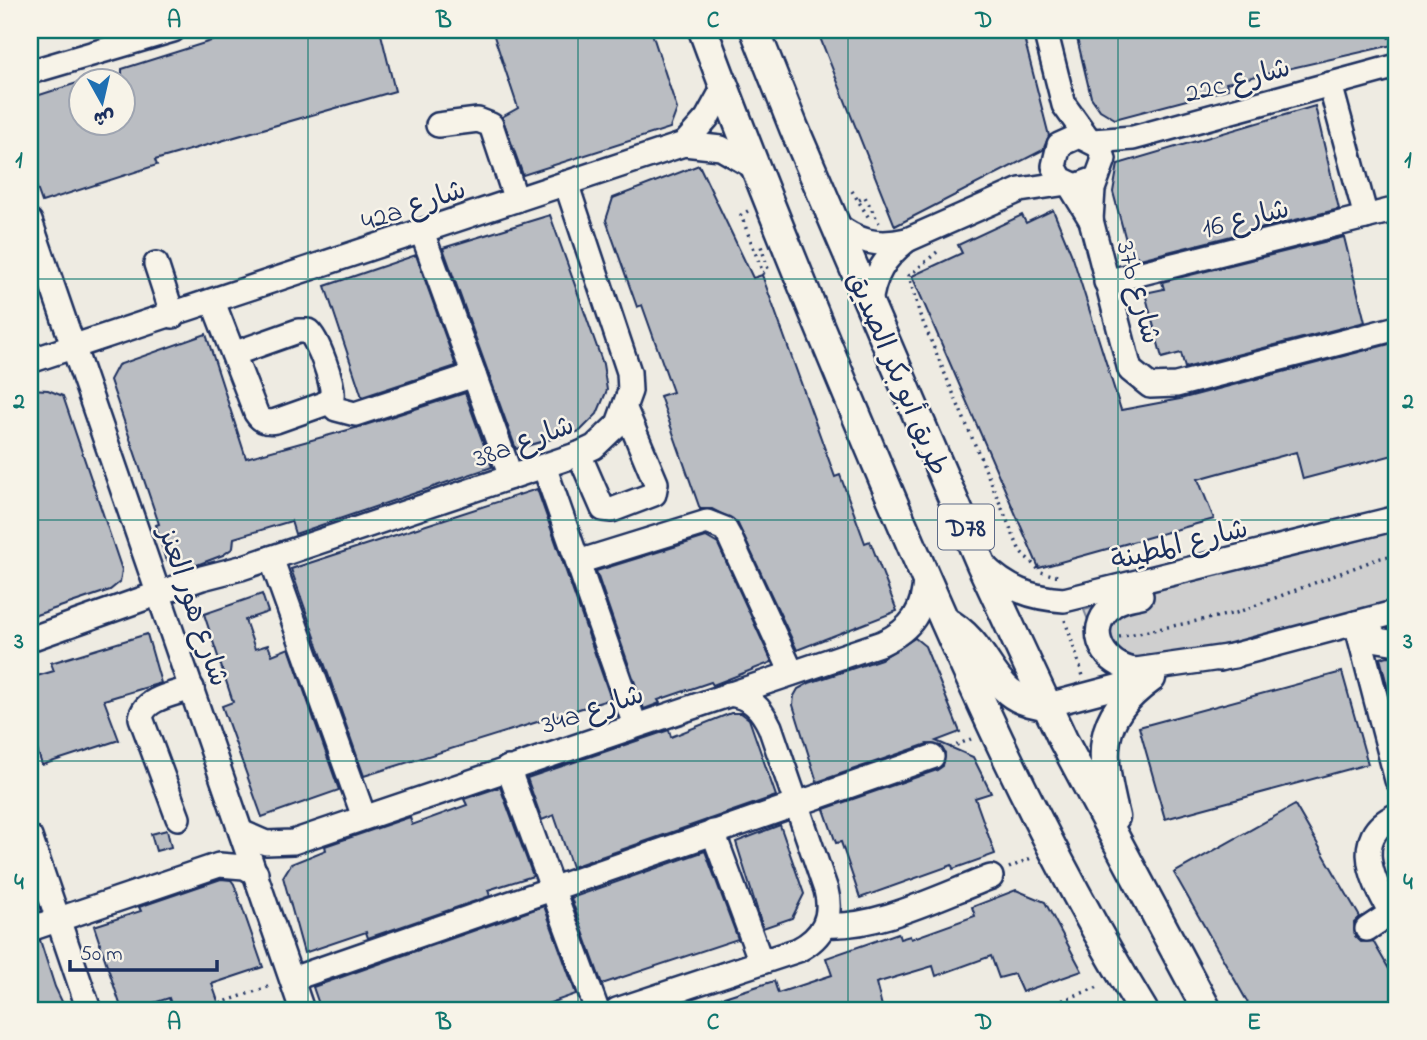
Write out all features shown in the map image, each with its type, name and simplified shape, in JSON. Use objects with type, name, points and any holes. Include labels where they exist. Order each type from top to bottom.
[{"type":"main road","name":"طريق أبو بكر الصديق","points":[[703,30],[754,167],[943,620],[1052,848],[1143,1010]]},
{"type":"main road","name":"طريق أبو بكر الصديق","points":[[754,31],[981,564],[1128,867],[1207,1010]]},
{"type":"main road","points":[[943,620],[972,640],[1000,685],[1014,697],[1030,704],[1048,705]]},
{"type":"main road","points":[[1128,867],[1104,775],[1102,752],[1107,730],[1117,709],[1132,691],[1151,678]]},
{"type":"street","points":[[30,72],[173,30]]},
{"type":"street","points":[[834,223],[849,235],[868,243],[887,245],[907,240],[956,220],[1020,190],[1068,184],[1083,186],[1099,173],[1102,152],[1065,105],[1045,30]]},
{"type":"street","points":[[30,82],[66,63]]},
{"type":"street","name":"22c شارع","points":[[1090,139],[1133,138],[1397,66]]},
{"type":"street","points":[[1330,84],[1366,217]]},
{"type":"street","name":"42a شارع","points":[[684,144],[708,118],[724,87]]},
{"type":"street","points":[[1065,105],[1056,152],[1057,173],[1068,184]]},
{"type":"street","points":[[438,125],[478,120],[491,125],[516,200]]},
{"type":"street","points":[[1020,190],[1072,137],[1090,139]]},
{"type":"street","name":"22c شارع","points":[[1099,173],[1133,138]]},
{"type":"street","name":"42a شارع","points":[[30,369],[213,302],[684,144],[721,148],[754,167]]},
{"type":"street","name":"37b شارع","points":[[1091,220],[1099,173]]},
{"type":"street","name":"38a شارع","points":[[30,639],[217,581],[241,568],[579,454],[607,437],[625,410],[629,372],[566,183]]},
{"type":"street","name":"37b شارع","points":[[1068,184],[1091,220],[1130,370],[1150,386],[1176,385],[1397,328]]},
{"type":"street","name":"شارع 16","points":[[1107,282],[1397,209]]},
{"type":"street","name":"شارع هور العنز","points":[[30,221],[302,1010]]},
{"type":"street","points":[[422,232],[511,477]]},
{"type":"street","points":[[870,305],[872,286],[880,268],[891,252],[907,240]]},
{"type":"street","points":[[156,264],[167,318]]},
{"type":"street","points":[[213,302],[256,413],[264,421],[276,421],[329,401]]},
{"type":"street","points":[[233,354],[298,331],[309,331],[315,339],[332,386],[329,401]]},
{"type":"street","name":"42a شارع","points":[[30,360],[74,351]]},
{"type":"street","points":[[329,401],[336,409],[355,414],[474,375]]},
{"type":"street","points":[[579,454],[603,509],[612,510],[654,494],[656,483],[625,410]]},
{"type":"street","points":[[544,466],[635,725]]},
{"type":"street","name":"شارع المطينة","points":[[981,564],[998,580],[1018,592],[1041,599],[1064,600],[1397,518]]},
{"type":"street","points":[[578,562],[707,522],[717,524],[730,538],[792,673]]},
{"type":"street","points":[[1234,656],[1136,670],[1124,669],[1104,654],[1099,642],[1102,619],[1118,602],[1244,571],[1324,538]]},
{"type":"street","points":[[271,558],[364,817]]},
{"type":"street","name":"34a شارع","points":[[242,832],[266,843],[279,844],[901,634],[916,619],[924,600],[925,578]]},
{"type":"street","points":[[1048,705],[1397,612]]},
{"type":"street","points":[[1358,623],[1378,640],[1397,643]]},
{"type":"street","points":[[1358,623],[1397,780]]},
{"type":"street","points":[[177,818],[141,718],[142,711],[151,703],[192,688]]},
{"type":"street","points":[[617,1010],[810,944],[825,925],[829,902],[764,714],[742,695],[729,694]]},
{"type":"street","points":[[292,979],[932,757]]},
{"type":"street","points":[[508,768],[597,1010]]},
{"type":"street","points":[[1367,929],[1394,918],[1377,887],[1369,865],[1372,842],[1380,828],[1397,815]]},
{"type":"street","points":[[713,832],[761,962]]},
{"type":"street","points":[[30,837],[89,1010]]},
{"type":"street","points":[[30,929],[219,865],[244,867],[256,873]]},
{"type":"street","points":[[825,925],[848,926],[871,921],[991,877]]},
{"type":"path","points":[[852,191],[872,224],[877,225],[878,219],[865,197],[859,200]]},
{"type":"path","points":[[745,200],[750,211],[740,215],[763,273],[768,269],[761,246]]},
{"type":"path","points":[[956,220],[909,276],[920,315],[1020,551],[1041,572],[1061,577],[1065,622],[1089,694]]},
{"type":"path","points":[[1077,656],[1099,642],[1236,613],[1377,559],[1397,554]]},
{"type":"path","points":[[932,757],[970,738],[976,750]]},
{"type":"path","points":[[991,877],[1052,848]]},
{"type":"path","points":[[1036,1010],[1123,978]]},
{"type":"path","points":[[200,1010],[292,979]]},
{"type":"shaded area","points":[[1397,527],[1397,608],[1113,683],[1084,610]]},
{"type":"building","points":[[246,30],[380,30],[395,91],[155,160],[157,165],[42,202],[30,169],[30,98],[66,86],[66,136],[136,136],[136,66],[132,66]]},
{"type":"building","points":[[492,30],[651,30],[677,109],[670,128],[523,175],[502,117],[518,108]]},
{"type":"building","points":[[817,30],[1022,30],[1049,136],[1043,150],[895,226]]},
{"type":"building","points":[[1075,30],[1397,30],[1397,44],[1226,83],[1228,89],[1115,119],[1100,110],[1091,97]]},
{"type":"building","points":[[1315,106],[1339,209],[1140,259],[1128,248],[1113,192],[1118,164]]},
{"type":"building","points":[[699,165],[753,278],[762,275],[835,477],[840,475],[865,543],[870,541],[897,611],[797,650],[737,522],[712,509],[700,509],[660,396],[673,392],[642,305],[637,307],[606,220],[613,198]]},
{"type":"building","points":[[1053,210],[1073,258],[1121,410],[1180,399],[1397,342],[1397,454],[1303,479],[1296,452],[1198,479],[1214,519],[1039,568],[912,276],[962,253],[958,245],[1022,215],[1026,223]]},
{"type":"building","points":[[550,215],[603,364],[607,390],[597,414],[580,431],[516,449],[443,248]]},
{"type":"building","points":[[1344,237],[1365,322],[1185,368],[1181,353],[1162,358],[1145,293],[1164,289],[1162,282]]},
{"type":"building","points":[[416,255],[456,366],[362,397],[325,286]]},
{"type":"building","points":[[206,334],[246,458],[359,427],[465,393],[492,467],[295,534],[291,521],[234,538],[233,548],[223,555],[189,568],[175,567],[165,558],[156,525],[159,524],[110,380],[118,365]]},
{"type":"building","points":[[30,389],[48,390],[63,396],[122,570],[120,582],[110,590],[30,617]]},
{"type":"building","points":[[537,489],[611,699],[364,776],[291,569]]},
{"type":"building","points":[[706,537],[718,544],[772,662],[713,685],[711,682],[658,700],[660,703],[644,709],[596,571]]},
{"type":"building","points":[[262,594],[268,612],[245,620],[255,649],[268,645],[272,655],[289,648],[339,790],[262,817],[222,706],[233,702],[204,614]]},
{"type":"building","points":[[147,634],[161,683],[104,700],[119,740],[42,765],[30,727],[30,678],[54,671],[51,663]]},
{"type":"building","points":[[915,638],[925,646],[960,732],[936,741],[973,757],[991,793],[975,798],[995,854],[953,869],[952,865],[860,898],[841,842],[836,843],[824,809],[937,770],[943,766],[945,753],[941,746],[927,744],[817,782],[793,705],[794,696],[798,689],[809,683],[881,659]]},
{"type":"building","points":[[1397,657],[1397,712],[1394,712],[1380,658]]},
{"type":"building","points":[[1342,672],[1368,764],[1165,819],[1139,727]]},
{"type":"building","points":[[731,713],[741,713],[749,719],[776,796],[572,867],[554,815],[542,820],[527,778],[669,730],[671,737]]},
{"type":"building","points":[[500,787],[533,876],[488,890],[490,896],[368,938],[366,932],[304,953],[283,877],[291,864],[326,850],[325,846],[410,817],[412,825],[467,805],[464,799]]},
{"type":"building","points":[[1295,805],[1360,917],[1354,923],[1355,936],[1361,942],[1373,941],[1397,983],[1397,1010],[1252,1010],[1174,873]]},
{"type":"building","points":[[780,825],[804,894],[792,918],[763,928],[736,842]]},
{"type":"building","points":[[167,830],[171,847],[156,851],[151,834]]},
{"type":"building","points":[[705,851],[738,939],[602,984],[571,898]]},
{"type":"building","points":[[221,879],[231,880],[234,884],[263,967],[212,984],[221,1010],[173,1010],[169,998],[132,1010],[122,1010],[94,926],[141,911],[139,907]]},
{"type":"building","points":[[1016,890],[1045,902],[1082,971],[1022,992],[1014,974],[999,978],[991,956],[936,976],[933,966],[876,983],[883,1010],[694,1010],[693,1007],[774,981],[778,993],[832,975],[826,958],[898,933],[900,939],[910,936],[911,939],[975,916],[972,907]]},
{"type":"building","points":[[544,906],[576,994],[530,1010],[321,1010],[313,987]]},
{"type":"building","points":[[40,940],[55,987],[66,1010],[30,1010],[30,943]]}]
